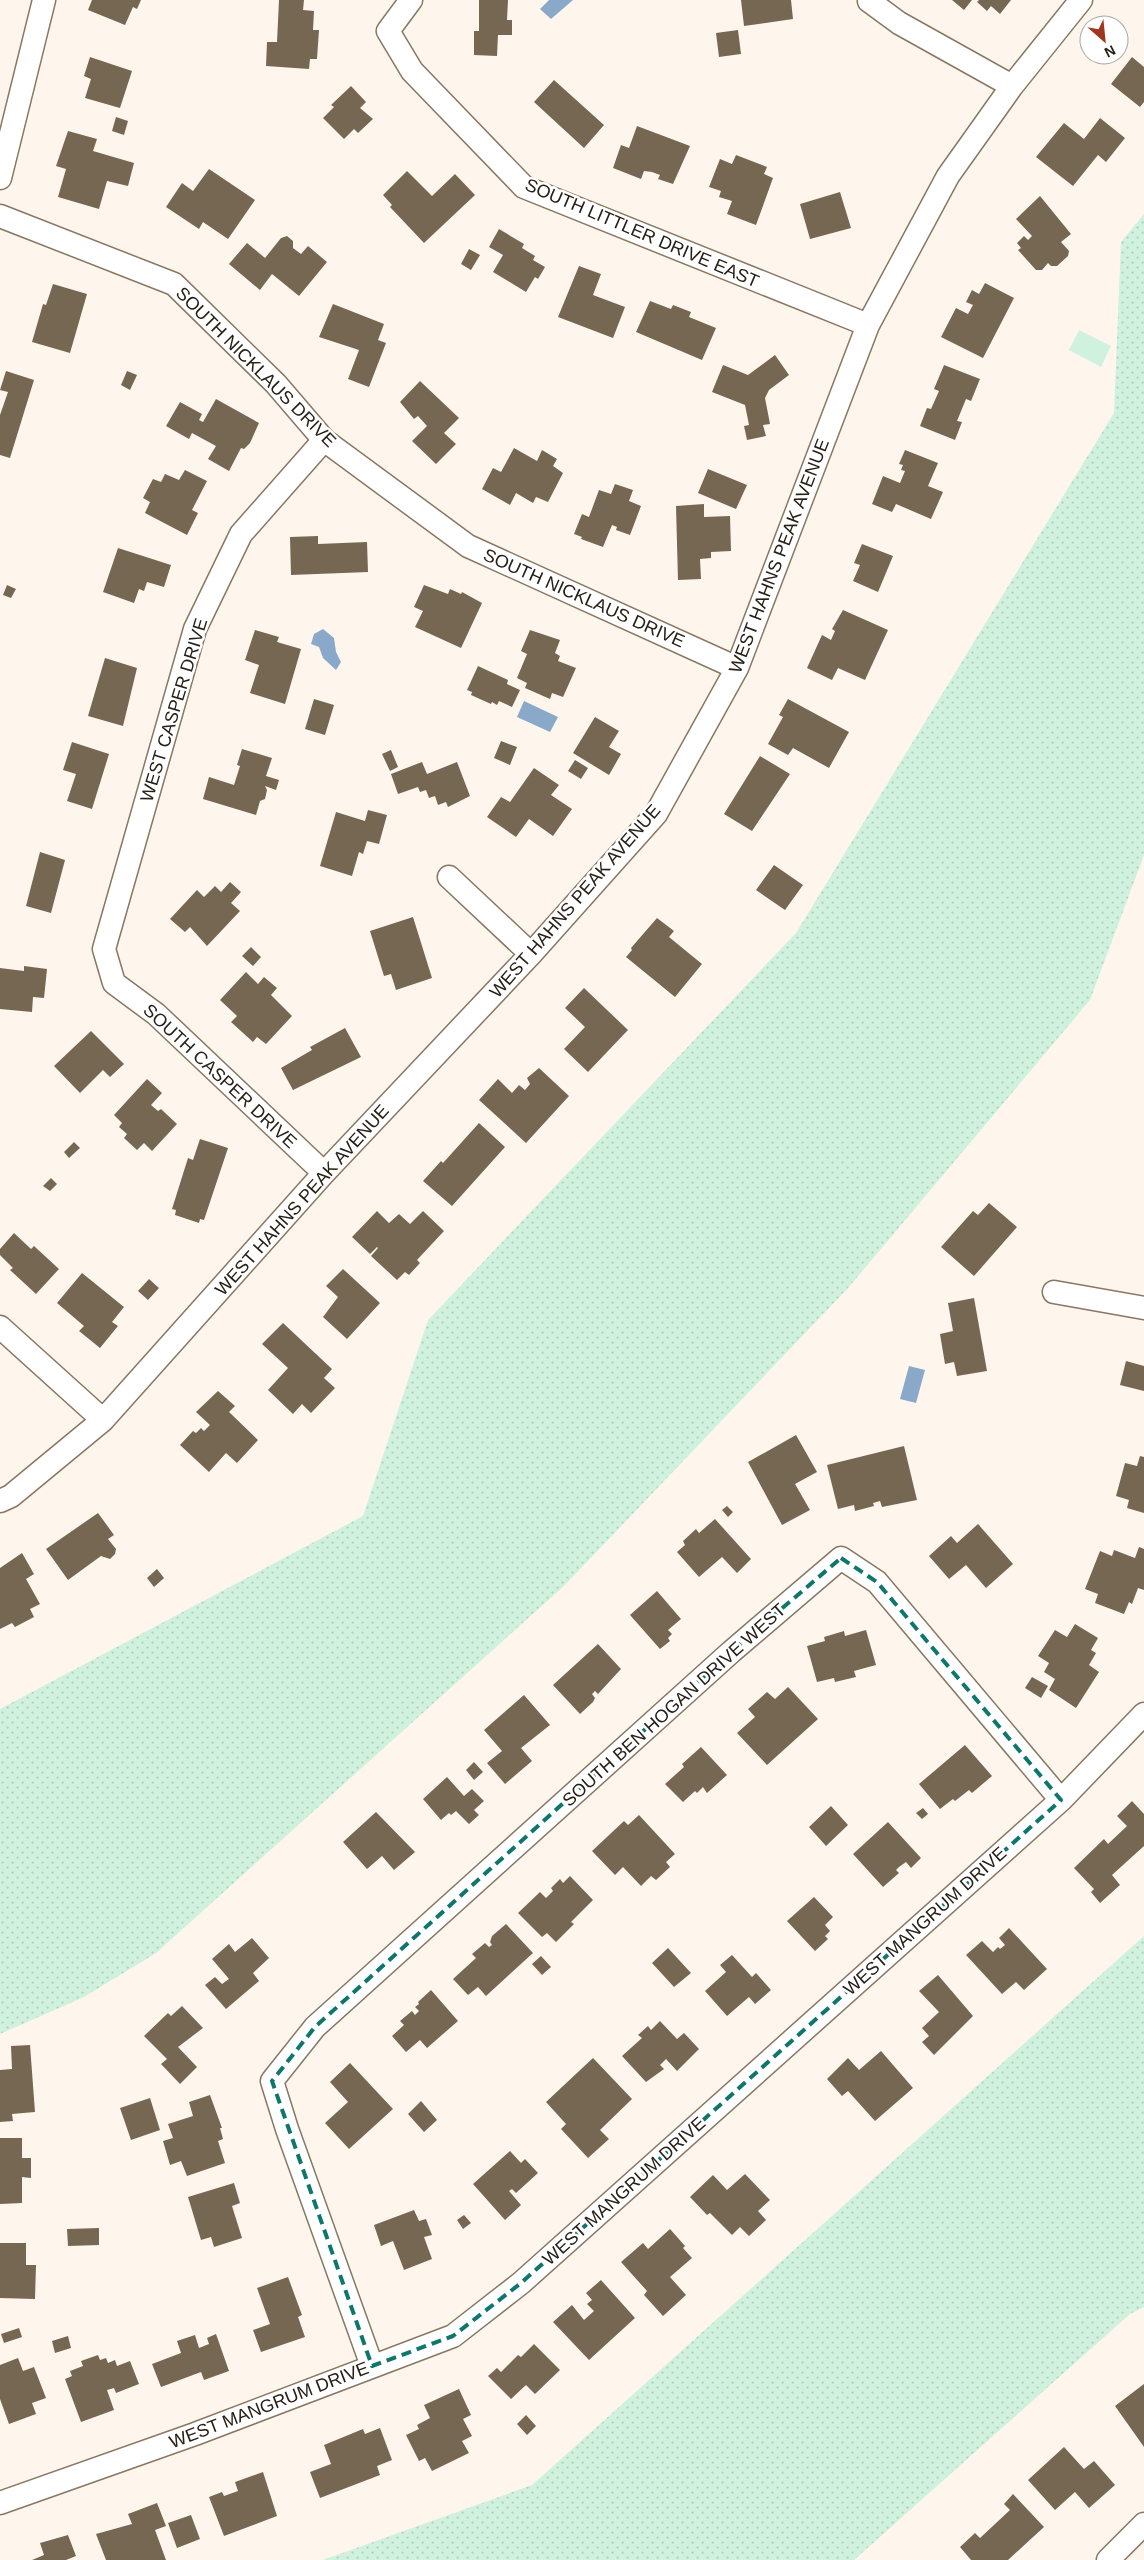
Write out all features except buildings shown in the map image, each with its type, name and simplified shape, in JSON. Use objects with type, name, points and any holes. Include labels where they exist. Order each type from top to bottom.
[{"type":"street","points":[[0,178],[44,0]]},
{"type":"street","name":"SOUTH LITTLER DRIVE EAST","points":[[411,0],[388,30],[412,71],[524,187],[868,326]]},
{"type":"street","name":"WEST HAHNS PEAK AVENUE","points":[[0,1502],[11,1496],[104,1420],[324,1173],[531,954],[656,814],[737,668],[868,326],[948,176],[1012,86],[1081,0]]},
{"type":"street","points":[[869,1],[899,23],[1012,86]]},
{"type":"street","name":"SOUTH NICKLAUS DRIVE","points":[[0,216],[174,284],[276,384],[324,440],[468,546],[737,668]]},
{"type":"street","name":"WEST CASPER DRIVE","points":[[114,983],[104,949],[195,629],[240,534],[324,440]]},
{"type":"street","points":[[449,877],[531,954]]},
{"type":"street","name":"SOUTH CASPER DRIVE","points":[[114,983],[156,1014],[324,1173]]},
{"type":"street","points":[[1054,1292],[1144,1308]]},
{"type":"street","points":[[0,1327],[104,1420]]},
{"type":"street","name":"SOUTH BEN HOGAN DRIVE WEST","points":[[372,2366],[286,2129],[272,2081],[316,2027],[731,1652],[841,1558],[877,1582],[1060,1800]]},
{"type":"street","name":"WEST MANGRUM DRIVE","points":[[0,2503],[195,2434],[453,2336],[522,2283],[1060,1800],[1144,1714]]},
{"type":"street","points":[[1108,2560],[1144,2524]]},
{"type":"highlighted area","points":[[841,1558],[877,1582],[1061,1800],[521,2283],[453,2336],[372,2366],[272,2081],[315,2027],[731,1652]]},
{"type":"green space","points":[[1144,214],[1144,855],[1090,1000],[849,1287],[564,1586],[156,1953],[84,1997],[0,2034],[0,1709],[363,1516],[428,1320],[796,933],[1114,413],[1121,242]]},
{"type":"green space","points":[[1079,330],[1111,346],[1101,367],[1069,350]]},
{"type":"green space","points":[[1144,1936],[1144,2307],[1130,2314],[854,2560],[323,2560],[532,2485]]},
{"type":"water","points":[[549,0],[573,0],[551,19],[540,9]]},
{"type":"water","points":[[323,629],[334,638],[336,652],[341,662],[336,670],[323,658],[319,647],[311,644],[314,634]]},
{"type":"water","points":[[524,701],[558,717],[550,732],[517,717]]},
{"type":"water","points":[[909,1366],[925,1370],[916,1403],[900,1399]]}]
